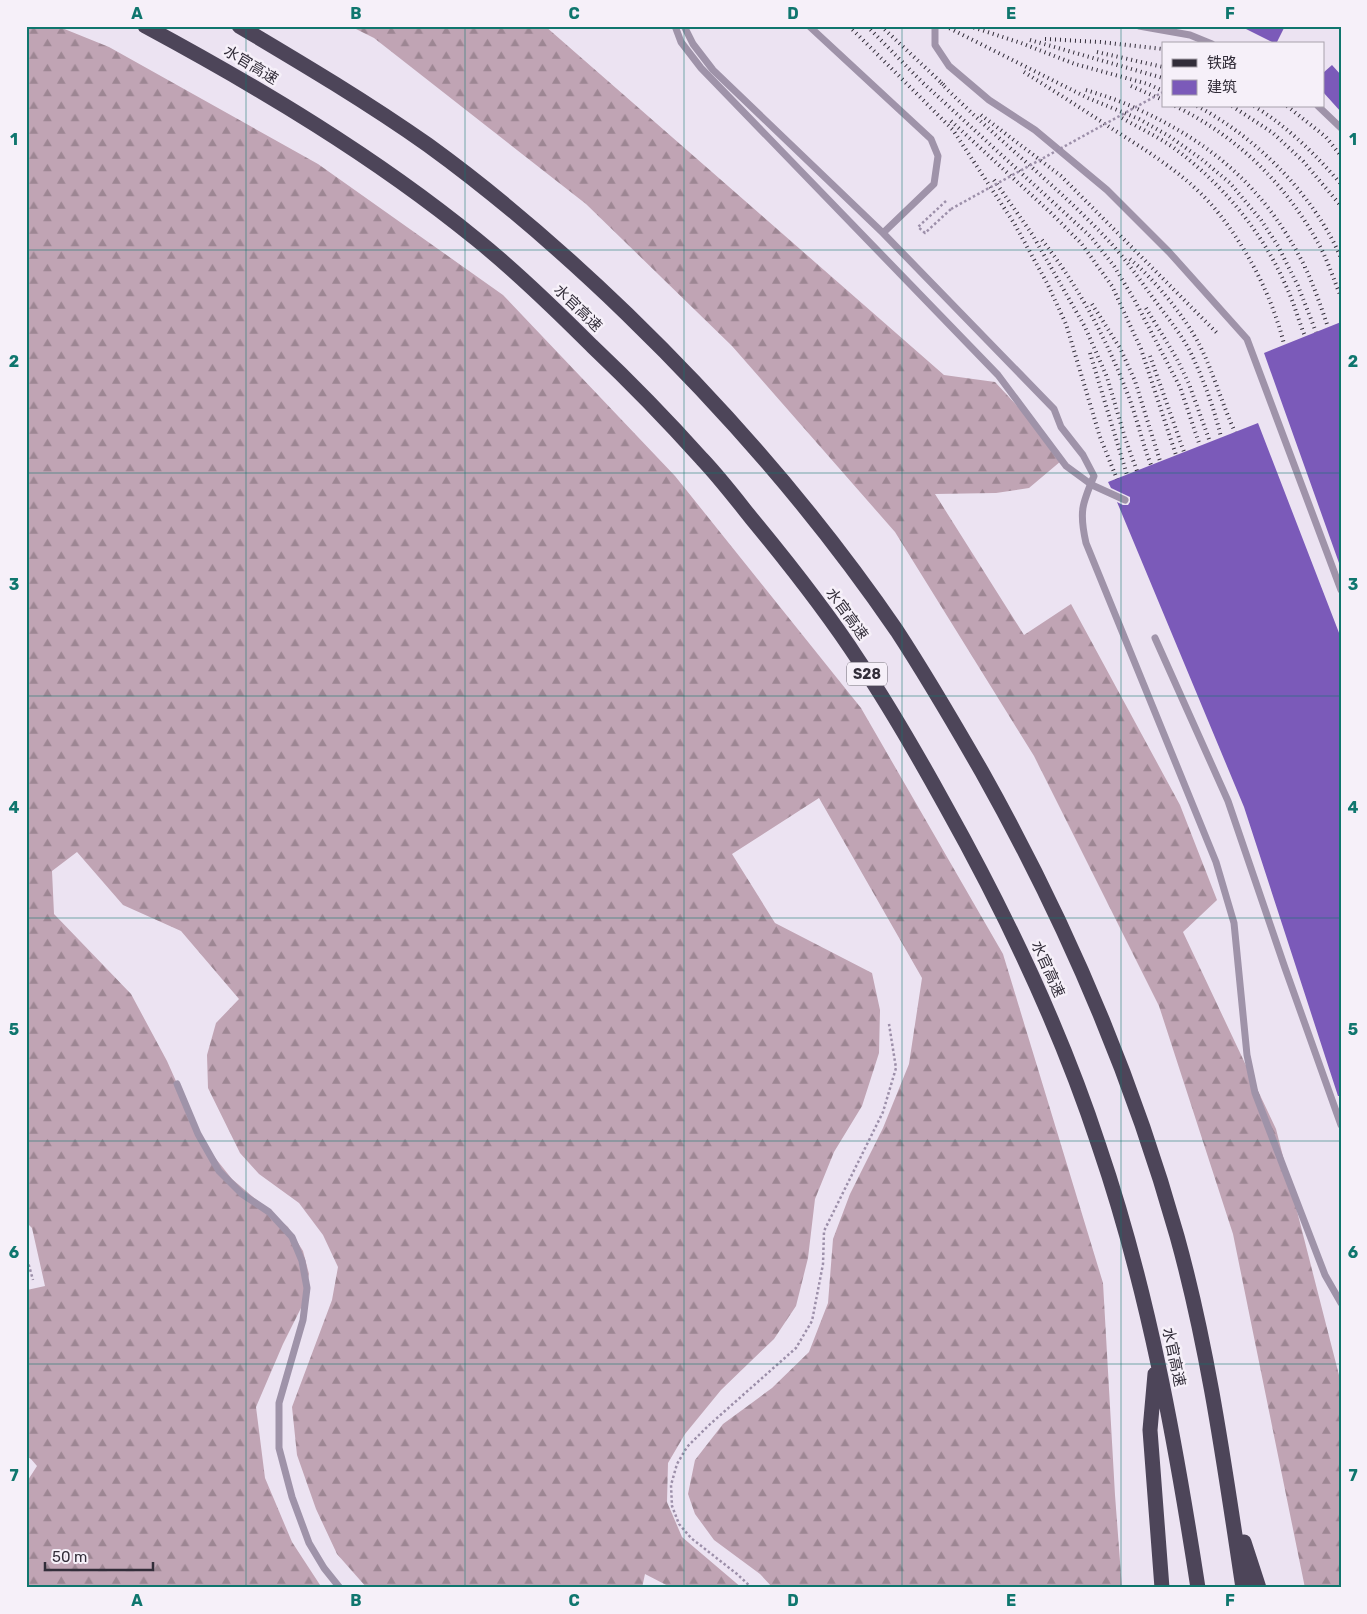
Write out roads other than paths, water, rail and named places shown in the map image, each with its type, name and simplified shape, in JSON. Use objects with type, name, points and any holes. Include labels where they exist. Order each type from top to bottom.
[{"type":"highway","name":"水官高速","points":[[145,26],[209,61],[305,118],[405,184],[479,241],[553,308],[631,383],[704,460],[786,561],[859,660],[916,753],[973,854],[1018,944],[1062,1044],[1100,1146],[1130,1249],[1156,1355],[1198,1588]]},
{"type":"highway","name":"水官高速","points":[[239,26],[331,80],[430,146],[505,205],[583,271],[665,351],[738,429],[824,531],[898,632],[958,730],[1015,831],[1063,926],[1106,1027],[1144,1130],[1177,1237],[1203,1344],[1244,1588]]},
{"type":"highway","points":[[1156,1355],[1150,1430],[1162,1588]]},
{"type":"highway","points":[[1230,1498],[1258,1588]]},
{"type":"lane","points":[[675,26],[681,42],[701,68],[998,375],[1066,466],[1092,485],[1125,500]]},
{"type":"lane","points":[[684,26],[693,44],[714,70],[883,233],[1054,409],[1061,428],[1083,454],[1094,476],[1084,499],[1081,520],[1086,543],[1216,862],[1234,923],[1247,1055],[1255,1093],[1325,1275],[1341,1303]]},
{"type":"lane","points":[[809,26],[931,138],[938,156],[934,184],[883,233]]},
{"type":"lane","points":[[935,26],[935,45],[949,66],[989,100],[1035,130],[1106,190],[1169,252],[1247,339],[1341,590]]},
{"type":"lane","points":[[1139,26],[1190,35],[1207,42]]},
{"type":"lane","points":[[1190,35],[1191,26]]},
{"type":"lane","points":[[1320,108],[1341,128]]},
{"type":"lane","points":[[1155,638],[1228,801],[1278,950],[1341,1125]]},
{"type":"lane","points":[[177,1084],[198,1134],[218,1171],[242,1194],[269,1212],[292,1237],[302,1261],[307,1288],[303,1320],[279,1403],[279,1448],[292,1497],[309,1543],[324,1568],[340,1588]]},
{"type":"railway","points":[[849,26],[953,130],[1014,223],[1047,283],[1066,324],[1100,437],[1117,479]]},
{"type":"railway","points":[[867,26],[922,82],[1091,237],[1114,266],[1135,301],[1180,387],[1200,446]]},
{"type":"railway","points":[[881,26],[946,87]]},
{"type":"railway","points":[[945,26],[1088,98],[1139,119],[1169,136],[1200,158],[1230,183],[1261,220],[1278,246],[1298,286],[1316,332]]},
{"type":"railway","points":[[969,26],[1021,43],[1075,64],[1148,84],[1162,91]]},
{"type":"railway","points":[[1045,39],[1100,42],[1162,49]]},
{"type":"railway","points":[[1030,40],[1162,78]]},
{"type":"railway","points":[[1097,52],[1162,67]]},
{"type":"railway","points":[[1024,72],[1155,156],[1205,198],[1216,210],[1248,256],[1273,308],[1284,344]]},
{"type":"railway","points":[[941,83],[1087,219],[1126,261],[1187,346],[1206,390],[1221,437]]},
{"type":"railway","points":[[1131,86],[1162,100]]},
{"type":"railway","points":[[1086,90],[1122,102],[1161,121],[1212,152],[1234,171],[1273,214],[1290,239],[1305,267],[1328,327]]},
{"type":"railway","points":[[1179,108],[1218,131],[1238,146],[1274,180],[1304,219],[1317,241],[1341,297]]},
{"type":"railway","points":[[1200,108],[1241,134],[1281,170],[1316,212],[1341,258]]},
{"type":"railway","points":[[1235,108],[1273,133],[1303,161],[1341,206]]},
{"type":"railway","points":[[1257,108],[1300,142],[1341,184]]},
{"type":"railway","points":[[1290,108],[1326,137],[1341,156]]},
{"type":"railway","points":[[981,115],[1061,176],[1217,333]]},
{"type":"railway","points":[[1122,118],[1178,151],[1211,179],[1241,212],[1277,266],[1305,336]]},
{"type":"railway","points":[[951,121],[1081,243],[1112,286],[1141,349],[1176,455]]},
{"type":"railway","points":[[994,180],[1032,234],[1085,327],[1107,377],[1137,471]]},
{"type":"railway","points":[[1042,240],[1080,295],[1111,354],[1128,395],[1151,465]]},
{"type":"railway","points":[[1130,259],[1149,277],[1187,323],[1210,367],[1235,432]]},
{"type":"railway","points":[[1092,304],[1120,348],[1135,381],[1160,461]]},
{"type":"railway","points":[[1146,308],[1177,359],[1189,384],[1210,442]]},
{"type":"railway","points":[[1090,353],[1127,475]]},
{"type":"railway","points":[[1150,356],[1184,452]]}]
